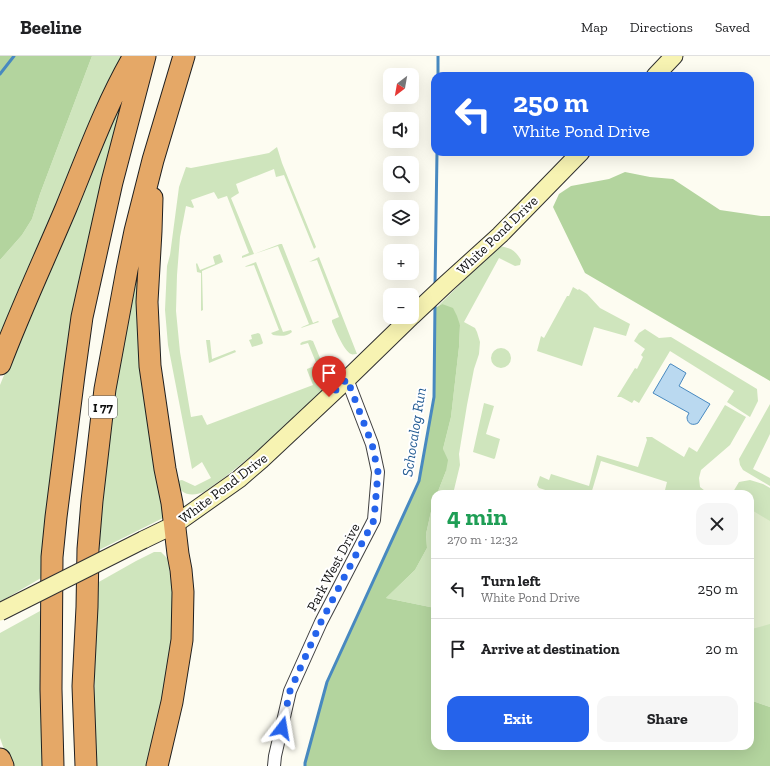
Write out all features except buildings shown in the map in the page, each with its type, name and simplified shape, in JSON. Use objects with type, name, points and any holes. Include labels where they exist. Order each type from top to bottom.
[{"type":"highway","points":[[1,361],[24,301],[48,249],[108,106],[122,76],[134,56]]},
{"type":"highway","name":"I 77","points":[[53,766],[51,689],[52,557],[74,375],[82,317],[110,189],[145,56]]},
{"type":"highway","name":"I 77","points":[[86,766],[83,686],[88,549],[95,472],[106,389],[135,231],[153,160],[184,56]]},
{"type":"highway","points":[[153,160],[147,302],[150,366],[165,469],[172,503],[183,592],[182,640],[172,702],[157,766]]},
{"type":"highway","points":[[0,759],[3,766]]},
{"type":"street","points":[[659,72],[674,56]]},
{"type":"street","name":"White Pond Drive","points":[[419,310],[500,235],[578,156]]},
{"type":"street","name":"White Pond Drive","points":[[0,612],[174,525],[239,479],[256,465],[405,324]]},
{"type":"street","name":"Park West Drive","points":[[274,766],[290,691],[321,622],[374,520],[378,472],[372,444],[347,379]]},
{"type":"green space","points":[[0,56],[92,56],[32,219],[22,235],[0,260]]},
{"type":"green space","points":[[92,56],[122,56],[0,339],[0,260],[22,235],[32,219]]},
{"type":"green space","points":[[121,106],[107,159],[78,287],[61,391],[50,482],[41,578],[0,602],[0,385],[114,111]]},
{"type":"green space","points":[[277,147],[316,247],[314,249],[284,175],[276,177],[274,169],[236,184],[239,193],[231,198],[254,254],[242,258],[242,256],[249,253],[227,196],[218,199],[214,192],[191,200],[194,207],[193,208],[186,206],[180,237],[176,311],[180,352],[191,417],[202,415],[207,425],[313,385],[307,369],[317,365],[308,343],[301,345],[300,344],[302,342],[310,340],[313,341],[329,382],[325,388],[266,444],[225,477],[204,492],[199,494],[187,494],[180,489],[176,481],[182,480],[195,486],[211,478],[202,462],[192,469],[168,345],[165,310],[167,266],[170,255],[179,187],[186,167],[191,168],[269,153]]},
{"type":"green space","points":[[625,172],[650,177],[673,179],[720,210],[770,216],[770,381],[585,273],[553,207],[559,194],[571,186],[609,179]]},
{"type":"green space","points":[[144,235],[165,517],[99,550],[103,497],[118,367]]},
{"type":"green space","points":[[282,244],[313,323],[319,322],[301,328],[309,324],[278,246],[254,254]]},
{"type":"green space","points":[[499,246],[515,252],[521,260],[520,265],[515,266],[499,258],[464,322],[475,328],[480,342],[479,354],[474,369],[467,405],[459,454],[460,465],[454,490],[439,490],[446,471],[443,449],[451,417],[460,325],[442,304],[438,306]]},
{"type":"green space","points":[[220,254],[223,262],[202,271],[203,310],[201,311],[201,273],[197,272],[196,264],[197,263],[200,270],[215,264],[213,257]]},
{"type":"green space","points":[[319,257],[357,354],[351,354],[348,352],[340,340],[332,322],[332,320],[339,317],[317,260],[309,262]]},
{"type":"green space","points":[[256,262],[283,332],[291,330],[292,332],[288,335],[278,336],[271,333],[279,330],[254,265],[245,267]]},
{"type":"green space","points":[[573,287],[587,294],[600,308],[630,324],[626,336],[594,327],[582,366],[537,351],[541,336],[544,338]]},
{"type":"green space","points":[[442,304],[453,308],[460,325],[451,417],[443,449],[448,460],[446,471],[439,490],[431,490],[431,512],[426,534],[427,548],[415,570],[386,598],[431,607],[431,750],[754,750],[754,701],[770,707],[770,766],[305,766],[327,682],[419,481],[434,397],[435,308]]},
{"type":"green space","points":[[645,329],[659,338],[671,337],[757,389],[758,401],[750,417],[727,402],[734,391],[670,351],[639,403],[634,400],[632,403],[621,397],[617,397],[635,368],[637,369],[643,357],[641,355],[645,349],[634,341],[639,333]]},
{"type":"green space","points":[[258,333],[260,334],[263,343],[252,347],[249,340],[252,339],[251,335]]},
{"type":"green space","points":[[206,340],[210,340],[212,359],[235,350],[236,352],[209,363]]},
{"type":"green space","points":[[501,348],[508,351],[511,358],[508,365],[501,368],[494,365],[491,358],[494,351]]},
{"type":"green space","points":[[484,403],[494,406],[486,434],[500,439],[494,459],[473,452]]},
{"type":"green space","points":[[770,404],[770,434],[753,469],[770,478],[770,486],[743,470],[739,459]]},
{"type":"green space","points":[[725,405],[746,417],[730,445],[701,470],[699,478],[700,487],[704,490],[665,490],[667,482],[601,461],[592,490],[545,490],[539,488],[537,485],[540,476],[549,480],[551,474],[589,486],[597,455],[638,467],[647,440],[646,437],[652,437],[684,457],[689,447],[697,452]]},
{"type":"green space","points":[[750,480],[770,488],[770,707],[754,701],[754,490],[734,490],[739,482]]},
{"type":"green space","points":[[754,511],[770,521],[770,624],[754,628]]},
{"type":"green space","points":[[431,512],[431,607],[386,598],[415,570],[427,548],[426,534]]},
{"type":"green space","points":[[154,552],[161,552],[168,559],[173,597],[171,668],[152,766],[96,766],[94,697],[97,583]]},
{"type":"green space","points":[[40,611],[43,766],[10,766],[0,738],[0,633]]},
{"type":"water","points":[[670,364],[686,373],[679,386],[710,404],[696,424],[691,424],[688,421],[687,417],[689,413],[653,393]]},
{"type":"waterway","points":[[0,74],[14,56]]},
{"type":"waterway","name":"Schocalog Run","points":[[438,56],[438,72]]},
{"type":"waterway","name":"Schocalog Run","points":[[435,285],[437,156]]},
{"type":"waterway","name":"Schocalog Run","points":[[305,766],[327,682],[419,481],[434,397],[435,302]]},
{"type":"route","points":[[282,728],[290,691],[321,622],[374,520],[378,472],[372,444],[347,379],[329,397]]}]
